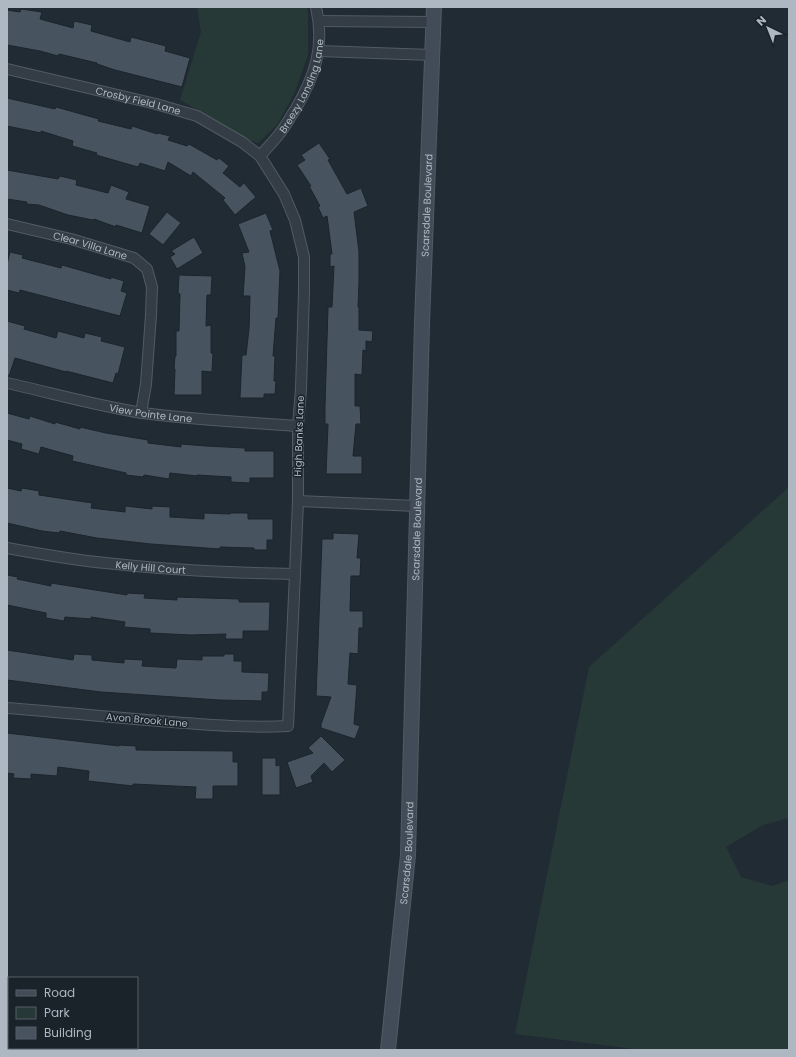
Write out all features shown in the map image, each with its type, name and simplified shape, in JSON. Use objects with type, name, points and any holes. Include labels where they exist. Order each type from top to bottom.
[{"type":"main road","name":"Scarsdale Boulevard","points":[[388,1050],[408,855],[417,506],[434,7]]},
{"type":"street","name":"Breezy Landing Lane","points":[[260,156],[281,132],[307,89],[316,64],[319,50],[319,21],[316,7]]},
{"type":"street","points":[[319,21],[433,22]]},
{"type":"street","points":[[319,50],[432,55]]},
{"type":"street","name":"Crosby Field Lane","points":[[7,70],[156,104],[197,116],[242,142],[260,156]]},
{"type":"street","name":"High Banks Lane","points":[[260,156],[284,194],[295,220],[304,257],[301,389],[298,426],[298,501],[288,726]]},
{"type":"street","name":"Clear Villa Lane","points":[[7,224],[71,239],[134,258],[147,269],[152,287],[151,315],[146,384],[141,412]]},
{"type":"street","name":"View Pointe Lane","points":[[7,383],[92,403],[141,412],[215,421],[298,426]]},
{"type":"street","points":[[298,501],[417,506]]},
{"type":"street","name":"Kelly Hill Court","points":[[7,548],[83,560],[148,568],[295,574]]},
{"type":"street","name":"Avon Brook Lane","points":[[7,708],[206,725],[262,728],[288,726]]},
{"type":"green space","points":[[197,7],[307,7],[308,55],[295,92],[277,125],[258,143],[225,132],[201,112],[180,100],[201,32]]},
{"type":"green space","points":[[789,487],[789,818],[763,825],[726,847],[741,877],[772,886],[789,880],[789,1050],[642,1050],[515,1034],[589,667]]},
{"type":"building","points":[[21,9],[42,12],[40,19],[73,28],[74,21],[92,25],[91,31],[130,42],[131,37],[166,46],[165,51],[190,58],[182,87],[115,70],[97,63],[59,54],[58,56],[7,45],[7,10],[20,12]]},
{"type":"building","points":[[7,98],[55,109],[56,107],[99,119],[98,121],[131,129],[132,126],[157,134],[170,136],[168,140],[187,146],[189,144],[217,160],[219,158],[229,166],[223,173],[240,187],[244,183],[256,197],[235,215],[223,200],[225,198],[193,172],[191,176],[168,162],[165,171],[140,163],[138,167],[96,155],[97,153],[72,146],[73,141],[41,131],[41,133],[7,126]]},
{"type":"building","points":[[319,143],[330,159],[328,160],[347,194],[361,188],[368,206],[354,212],[359,252],[359,330],[373,331],[372,342],[366,341],[366,351],[363,350],[362,375],[355,374],[355,406],[360,406],[361,424],[356,424],[353,456],[362,456],[362,474],[326,474],[328,424],[325,424],[325,406],[328,307],[332,307],[334,266],[330,267],[330,254],[332,254],[327,216],[323,218],[318,207],[320,206],[309,186],[311,186],[297,165],[305,160],[301,155]]},
{"type":"building","points":[[7,170],[58,179],[60,176],[77,180],[76,185],[108,193],[111,185],[129,192],[126,199],[150,206],[142,233],[116,225],[116,227],[94,219],[68,215],[39,205],[26,204],[27,202],[7,199]]},
{"type":"building","points":[[167,212],[181,223],[163,245],[149,234]]},
{"type":"building","points":[[266,213],[273,230],[270,231],[280,271],[278,318],[276,318],[273,356],[275,356],[275,394],[264,394],[264,398],[240,398],[242,355],[246,355],[249,329],[250,296],[243,296],[245,267],[242,253],[249,252],[238,224]]},
{"type":"building","points":[[194,237],[203,253],[177,269],[170,257],[175,254],[171,251]]},
{"type":"building","points":[[10,252],[23,255],[22,258],[61,268],[62,265],[111,279],[111,277],[124,281],[121,291],[127,293],[120,316],[20,290],[19,293],[7,290],[7,264]]},
{"type":"building","points":[[179,275],[212,276],[211,295],[207,295],[206,326],[211,325],[211,353],[213,353],[212,372],[202,371],[202,395],[174,395],[176,331],[179,331]]},
{"type":"building","points":[[7,321],[25,326],[24,329],[56,338],[58,331],[84,338],[85,333],[102,337],[101,341],[125,347],[118,374],[116,373],[113,383],[15,358],[9,376],[7,375]]},
{"type":"building","points":[[7,413],[29,419],[30,416],[55,424],[55,422],[80,429],[80,427],[148,440],[148,443],[181,447],[181,444],[245,448],[245,451],[274,451],[274,478],[250,478],[250,483],[231,482],[231,477],[197,476],[170,473],[169,479],[144,475],[143,477],[126,475],[126,473],[72,461],[73,456],[41,447],[39,454],[21,449],[22,444],[7,440]]},
{"type":"building","points":[[7,488],[21,491],[22,488],[39,491],[39,495],[92,503],[91,508],[125,512],[125,506],[152,509],[152,506],[170,507],[170,517],[204,519],[204,513],[248,513],[248,519],[273,519],[273,540],[267,540],[267,550],[220,547],[220,549],[151,544],[97,538],[60,531],[59,533],[42,531],[7,523]]},
{"type":"building","points":[[333,533],[359,534],[357,558],[361,558],[360,576],[351,576],[350,611],[363,611],[363,628],[359,628],[358,654],[350,653],[348,684],[357,685],[354,724],[360,726],[355,739],[321,728],[321,724],[331,697],[316,696],[322,539],[333,539]]},
{"type":"building","points":[[7,575],[18,577],[17,579],[51,586],[51,583],[127,595],[127,593],[145,594],[144,598],[177,600],[177,597],[239,599],[239,602],[270,602],[269,631],[243,631],[243,639],[225,639],[226,634],[191,635],[150,633],[150,629],[124,627],[125,622],[91,617],[91,619],[65,617],[64,621],[46,618],[46,613],[7,605]]},
{"type":"building","points":[[7,650],[73,660],[74,654],[92,655],[92,660],[124,663],[124,659],[143,660],[142,666],[176,668],[177,659],[202,660],[202,656],[224,656],[224,654],[234,654],[234,661],[242,661],[242,672],[269,673],[268,692],[262,692],[262,701],[219,700],[101,692],[7,680]]},
{"type":"building","points":[[7,733],[119,746],[136,746],[136,750],[233,751],[233,762],[238,762],[238,786],[213,786],[213,799],[195,799],[196,787],[133,784],[133,786],[88,781],[89,771],[58,767],[57,776],[31,774],[31,779],[13,778],[14,774],[7,773]]},
{"type":"building","points":[[321,736],[345,760],[332,772],[324,763],[311,776],[313,782],[296,788],[287,762],[313,753],[308,748]]},
{"type":"building","points":[[262,758],[276,758],[276,766],[280,765],[280,795],[262,795]]}]
